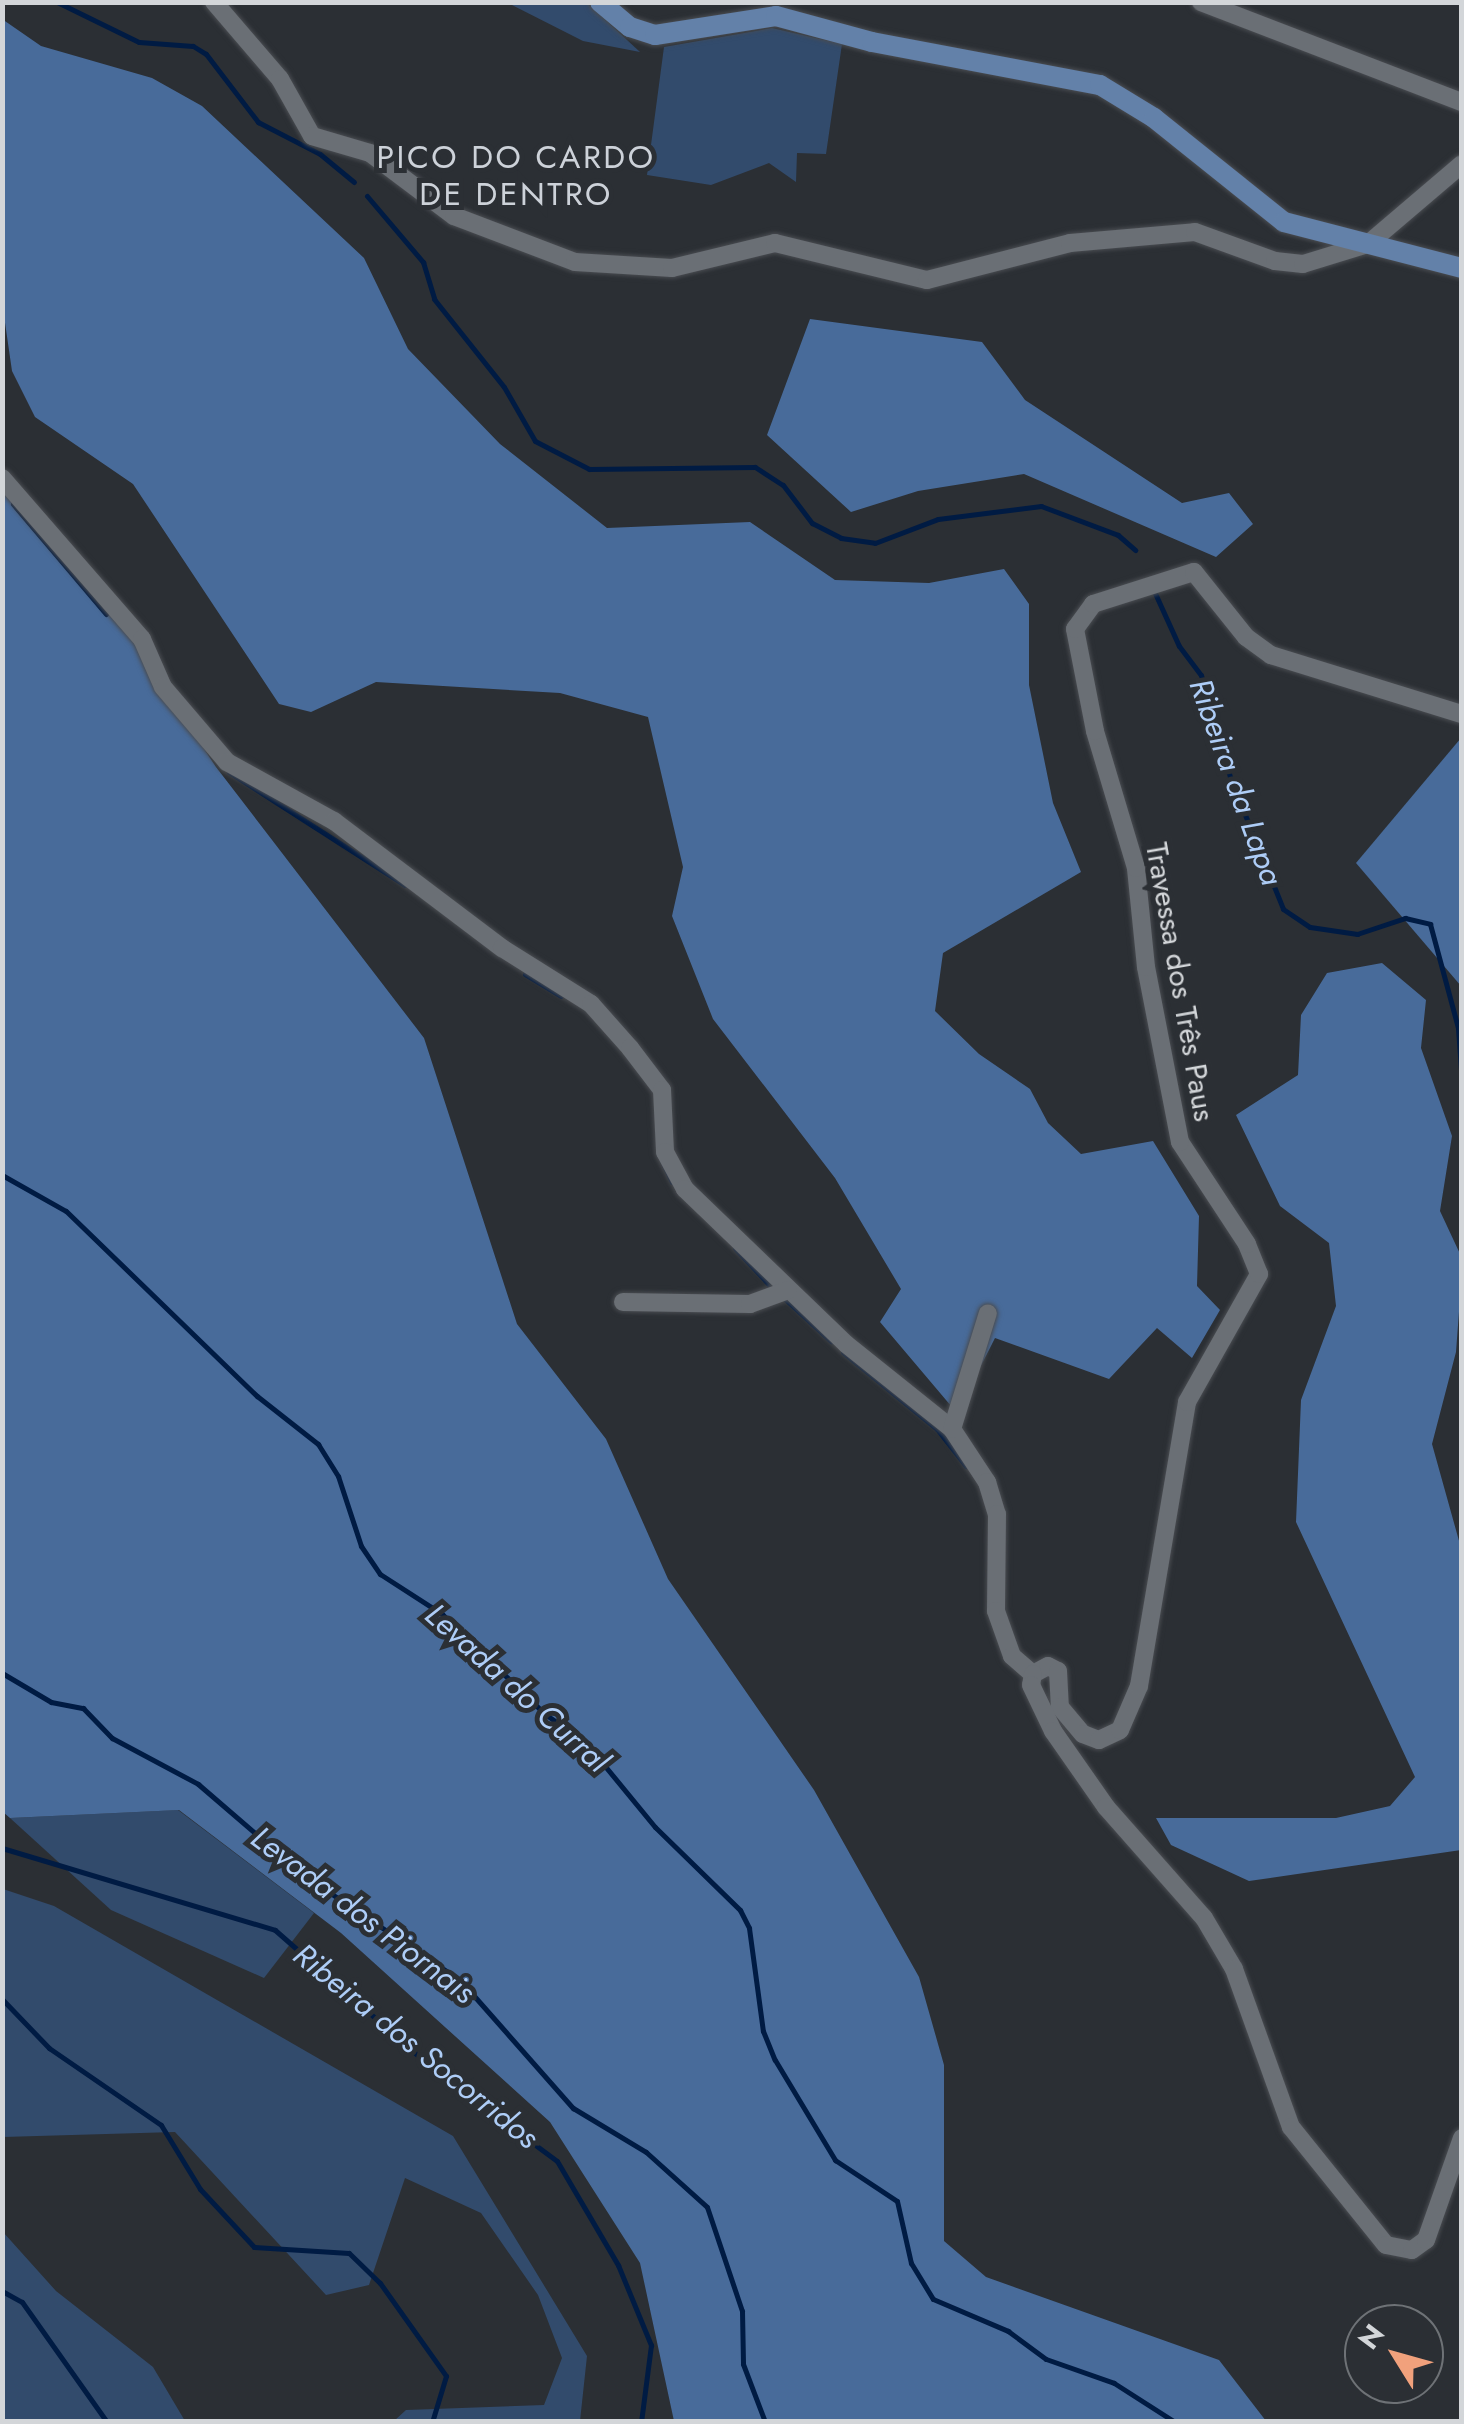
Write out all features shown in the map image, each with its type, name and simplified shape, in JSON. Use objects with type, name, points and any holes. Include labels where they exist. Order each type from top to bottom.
[{"type":"main road","points":[[600,2],[630,26],[654,35],[776,16],[888,45],[1100,86],[1154,118],[1264,211],[1312,232],[1462,268]]},
{"type":"street","points":[[214,2],[280,79],[312,136],[370,154],[454,216],[575,262],[672,268],[775,243],[927,280],[1070,243],[1202,234],[1275,262],[1304,264],[1368,244],[1462,164]]},
{"type":"street","points":[[1201,2],[1462,102]]},
{"type":"street","points":[[2,478],[142,639],[163,687],[227,762],[334,820],[502,948],[591,1004],[662,1090],[671,1170],[788,1290],[952,1428],[994,1495],[996,1611],[1012,1656],[1033,1674],[1031,1685],[1053,1731],[1106,1806],[1204,1918],[1234,1970],[1292,2127],[1313,2160],[1386,2245],[1412,2250],[1432,2229],[1462,2138]]},
{"type":"street","name":"Travessa dos Três Paus","points":[[1033,1674],[1048,1666],[1058,1672],[1060,1707],[1083,1734],[1099,1740],[1120,1730],[1139,1686],[1187,1402],[1259,1274],[1247,1244],[1180,1142],[1146,967],[1136,868],[1075,643],[1075,629],[1094,604],[1164,578],[1194,572],[1246,637],[1271,654],[1462,714]]},
{"type":"street","points":[[623,1302],[750,1304],[788,1290]]},
{"type":"street","points":[[952,1428],[988,1313]]},
{"type":"shaded area","points":[[508,3],[587,3],[640,52],[583,41]]},
{"type":"shaded area","points":[[2,19],[41,46],[152,78],[202,106],[364,258],[408,349],[500,444],[607,528],[750,522],[835,580],[929,583],[1004,569],[1029,604],[1029,685],[1053,803],[1081,872],[943,953],[935,1011],[979,1054],[1030,1089],[1048,1123],[1081,1154],[1153,1141],[1199,1216],[1197,1286],[1220,1310],[1192,1358],[1157,1328],[1109,1379],[995,1338],[957,1413],[880,1322],[901,1289],[835,1178],[713,1019],[672,916],[683,867],[648,717],[560,693],[376,682],[311,712],[279,704],[133,484],[35,417],[12,371],[2,302]]},
{"type":"shaded area","points":[[772,28],[842,44],[826,154],[797,153],[796,182],[769,163],[711,185],[647,175],[664,47]]},
{"type":"shaded area","points":[[810,319],[982,342],[1025,400],[1182,503],[1229,493],[1253,524],[1216,557],[1024,474],[918,491],[851,512],[767,435]]},
{"type":"shaded area","points":[[2,478],[142,639],[163,687],[216,767],[424,1038],[517,1324],[606,1439],[668,1579],[814,1790],[919,1977],[944,2065],[944,2241],[986,2277],[1219,2360],[1266,2421],[674,2421],[640,2263],[550,2122],[341,1933],[179,1810],[10,1818],[3,1812]]},
{"type":"shaded area","points":[[1461,738],[1461,986],[1356,863]]},
{"type":"shaded area","points":[[1382,963],[1426,1000],[1421,1048],[1452,1136],[1440,1211],[1461,1256],[1461,1285],[1456,1352],[1432,1444],[1461,1548],[1461,1850],[1249,1881],[1171,1845],[1156,1818],[1336,1818],[1390,1806],[1415,1777],[1296,1522],[1301,1400],[1336,1306],[1329,1243],[1280,1206],[1236,1115],[1298,1075],[1301,1015],[1327,973]]},
{"type":"shaded area","points":[[178,1810],[314,1913],[264,1978],[111,1910],[10,1818]]},
{"type":"shaded area","points":[[3,1889],[54,1906],[453,2136],[587,2356],[580,2421],[394,2421],[406,2410],[544,2405],[562,2358],[538,2295],[481,2213],[405,2178],[369,2285],[326,2295],[175,2132],[3,2137]]},
{"type":"shaded area","points":[[3,2232],[56,2291],[153,2367],[185,2421],[3,2421]]},
{"type":"waterway","points":[[57,2],[139,42],[193,46],[206,54],[258,122],[320,154],[354,182]]},
{"type":"waterway","points":[[367,196],[423,262],[434,299],[504,387],[535,441],[589,469],[755,467],[783,485],[812,523],[841,538],[875,543],[938,519],[1041,506],[1118,535],[1135,550]]},
{"type":"waterway","points":[[13,504],[106,614]]},
{"type":"waterway","name":"Ribeira da Lapa","points":[[1154,591],[1179,646],[1201,675],[1231,780],[1283,909],[1310,927],[1357,934],[1405,918],[1430,924],[1458,1028],[1462,1084]]},
{"type":"waterway","points":[[229,772],[405,885]]},
{"type":"waterway","points":[[525,974],[561,996]]},
{"type":"waterway","points":[[658,1152],[672,1182]]},
{"type":"waterway","name":"Levada do Curral","points":[[2,1175],[66,1211],[257,1396],[318,1444],[338,1476],[361,1546],[380,1574],[442,1614],[545,1714],[586,1743],[655,1827],[740,1910],[749,1928],[763,2031],[775,2060],[835,2160],[897,2201],[911,2263],[933,2299],[1008,2331],[1046,2359],[1114,2383],[1175,2422]]},
{"type":"waterway","points":[[735,1248],[775,1291]]},
{"type":"waterway","points":[[784,1298],[831,1341]]},
{"type":"waterway","points":[[843,1352],[937,1429],[966,1466]]},
{"type":"waterway","name":"Levada dos Piornais","points":[[2,1673],[51,1702],[83,1708],[112,1738],[198,1784],[305,1876],[460,1980],[573,2108],[646,2152],[707,2207],[742,2311],[743,2364],[765,2422]]},
{"type":"waterway","name":"Ribeira dos Socorridos","points":[[2,1848],[275,1930],[433,2069],[557,2161],[618,2265],[651,2345],[641,2422]]},
{"type":"waterway","points":[[2,1999],[49,2048],[161,2125],[200,2189],[254,2247],[349,2253],[380,2283],[446,2376],[432,2422]]},
{"type":"waterway","points":[[2,2291],[22,2302],[107,2422]]},
{"type":"district","name":"PICO DO CARDO DE DENTRO","points":[[516,176]]}]
